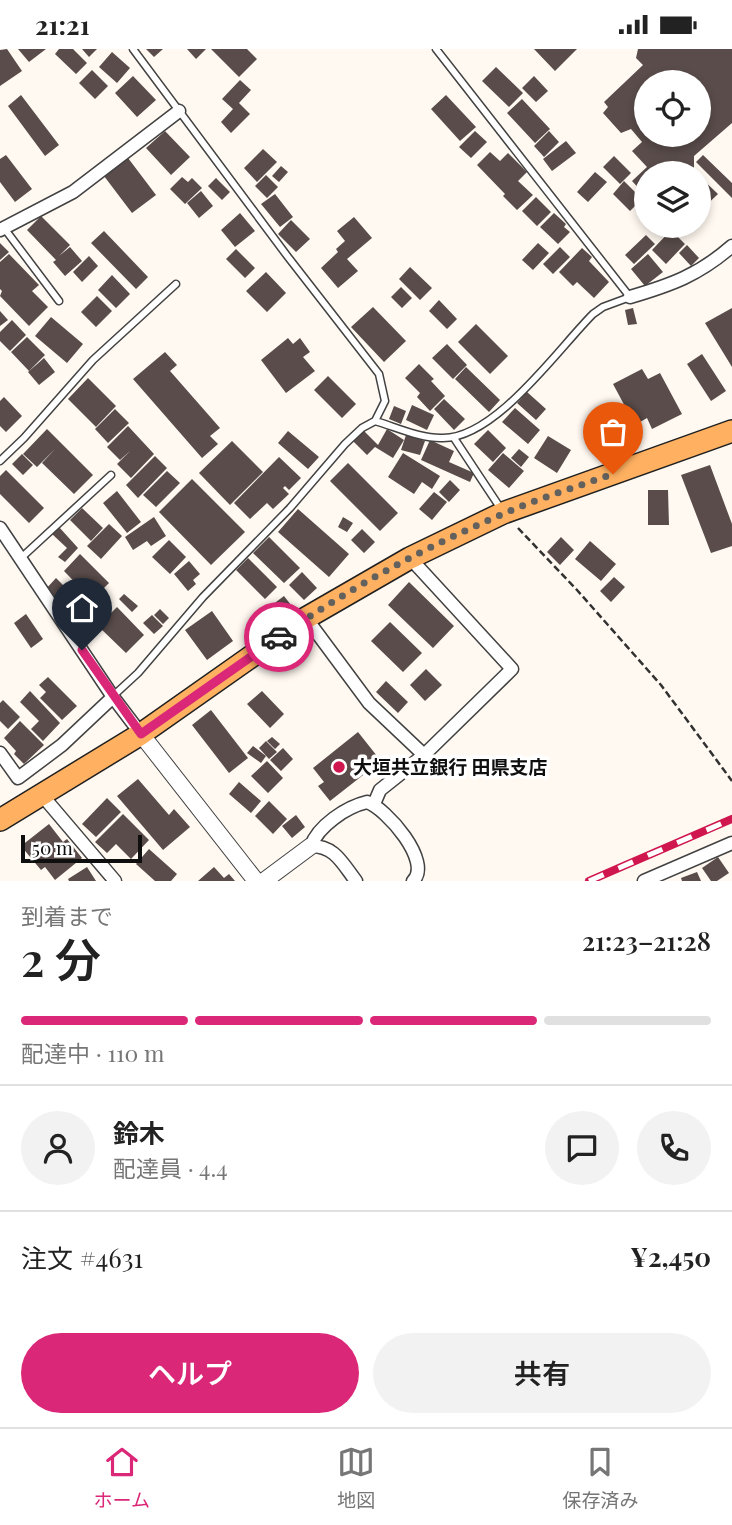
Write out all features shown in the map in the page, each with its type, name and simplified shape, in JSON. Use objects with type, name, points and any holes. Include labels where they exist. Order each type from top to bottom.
[{"type":"main road","points":[[0,820],[141,734],[306,618],[410,558],[503,513],[732,431]]},
{"type":"street","points":[[2,229],[73,192],[179,111]]},
{"type":"street","points":[[630,297],[671,285],[721,256],[732,246]]},
{"type":"street","points":[[0,528],[113,697],[256,881]]},
{"type":"street","points":[[374,804],[380,790],[424,755],[512,669],[410,558]]},
{"type":"street","points":[[306,618],[369,703],[424,755]]},
{"type":"street","points":[[0,753],[18,778],[62,745],[113,697]]},
{"type":"street","points":[[41,794],[115,881]]},
{"type":"street","points":[[264,881],[310,846],[314,837],[339,814],[367,802],[383,811],[414,851],[420,870],[413,881]]},
{"type":"street","points":[[310,846],[325,846],[356,881]]},
{"type":"street","points":[[644,881],[666,876],[729,849]]},
{"type":"lane","points":[[113,697],[146,664],[203,597],[290,509],[345,444],[362,428],[375,421],[385,401],[379,375],[133,49]]},
{"type":"lane","points":[[375,421],[425,436],[454,438],[490,420],[512,402],[593,314],[603,307],[630,297],[436,49]]},
{"type":"lane","points":[[2,229],[60,301]]},
{"type":"lane","points":[[0,461],[93,360],[176,284]]},
{"type":"lane","points":[[454,438],[503,513]]},
{"type":"lane","points":[[21,558],[111,475]]},
{"type":"path","points":[[503,513],[577,590],[661,685],[732,781]]},
{"type":"building","points":[[7,49],[22,71],[0,86],[0,50]]},
{"type":"building","points":[[18,49],[46,49],[29,62]]},
{"type":"building","points":[[59,49],[73,49],[87,63],[76,74],[55,54]]},
{"type":"building","points":[[82,49],[97,49],[89,57]]},
{"type":"building","points":[[146,49],[163,49],[154,57]]},
{"type":"building","points":[[187,49],[206,49],[196,59]]},
{"type":"building","points":[[211,49],[247,49],[257,59],[239,77]]},
{"type":"building","points":[[534,49],[577,49],[555,71]]},
{"type":"building","points":[[638,49],[732,49],[732,123],[711,141],[711,70],[638,70],[643,65],[636,58]]},
{"type":"building","points":[[112,52],[130,68],[117,83],[99,67]]},
{"type":"building","points":[[496,67],[523,93],[509,107],[482,81]]},
{"type":"building","points":[[92,70],[108,86],[95,99],[79,83]]},
{"type":"building","points":[[634,74],[634,133],[631,129],[621,133],[603,113],[608,107],[604,102]]},
{"type":"building","points":[[133,76],[156,100],[137,117],[115,93]]},
{"type":"building","points":[[534,76],[548,91],[536,102],[522,88]]},
{"type":"building","points":[[240,80],[251,90],[239,103],[250,114],[231,133],[221,122],[233,109],[222,99]]},
{"type":"building","points":[[21,95],[59,145],[45,156],[8,106]]},
{"type":"building","points":[[446,95],[476,127],[460,141],[431,109]]},
{"type":"building","points":[[522,99],[550,129],[535,143],[507,113]]},
{"type":"building","points":[[165,131],[190,157],[171,175],[146,148]]},
{"type":"building","points":[[475,131],[487,142],[471,158],[459,147]]},
{"type":"building","points":[[549,131],[559,142],[544,157],[534,146]]},
{"type":"building","points":[[566,141],[576,153],[552,171],[543,159]]},
{"type":"building","points":[[636,147],[704,147],[694,156],[694,161],[641,161],[632,151]]},
{"type":"building","points":[[263,149],[277,162],[257,182],[244,168]]},
{"type":"building","points":[[490,152],[500,161],[508,153],[527,172],[518,181],[533,195],[517,210],[477,165]]},
{"type":"building","points":[[6,155],[32,189],[15,202],[0,182],[0,159]]},
{"type":"building","points":[[703,155],[709,161],[697,161]]},
{"type":"building","points":[[614,156],[631,173],[620,184],[603,167]]},
{"type":"building","points":[[128,158],[156,195],[132,213],[104,176]]},
{"type":"building","points":[[711,163],[732,183],[732,198],[711,177]]},
{"type":"building","points":[[281,166],[288,172],[279,182],[272,176]]},
{"type":"building","points":[[595,172],[607,182],[588,202],[577,192]]},
{"type":"building","points":[[266,175],[278,187],[267,198],[255,186]]},
{"type":"building","points":[[182,177],[188,182],[192,178],[202,188],[185,204],[170,189]]},
{"type":"building","points":[[216,178],[230,192],[222,200],[208,186]]},
{"type":"building","points":[[624,181],[634,191],[634,207],[630,211],[613,194]]},
{"type":"building","points":[[711,187],[718,194],[711,201]]},
{"type":"building","points":[[201,191],[213,206],[199,218],[187,203]]},
{"type":"building","points":[[275,194],[293,217],[280,227],[261,204]]},
{"type":"building","points":[[536,197],[551,212],[537,226],[522,211]]},
{"type":"building","points":[[240,213],[255,231],[235,247],[221,230]]},
{"type":"building","points":[[554,213],[570,232],[558,244],[540,227]]},
{"type":"building","points":[[41,216],[70,245],[59,256],[70,247],[82,261],[65,276],[53,262],[56,260],[27,230]]},
{"type":"building","points":[[354,217],[372,238],[347,259],[358,271],[338,288],[321,268],[345,241],[337,231]]},
{"type":"building","points":[[291,220],[310,239],[296,252],[278,234]]},
{"type":"building","points":[[104,231],[148,277],[136,289],[91,243]]},
{"type":"building","points":[[643,238],[649,238],[655,244],[634,264],[625,255]]},
{"type":"building","points":[[663,238],[679,238],[685,244],[666,264],[652,250]]},
{"type":"building","points":[[0,243],[9,252],[0,260]]},
{"type":"building","points":[[538,243],[549,253],[533,270],[522,260]]},
{"type":"building","points":[[687,245],[699,258],[691,266],[679,253]]},
{"type":"building","points":[[560,247],[570,257],[553,274],[543,264]]},
{"type":"building","points":[[582,248],[592,257],[589,261],[609,282],[594,298],[577,282],[573,286],[559,272]]},
{"type":"building","points":[[236,249],[255,268],[245,278],[226,259]]},
{"type":"building","points":[[9,254],[39,285],[32,291],[48,307],[29,326],[0,296],[0,262]]},
{"type":"building","points":[[648,254],[663,272],[645,286],[631,269]]},
{"type":"building","points":[[89,256],[98,266],[82,282],[73,272]]},
{"type":"building","points":[[410,267],[432,288],[420,300],[399,279]]},
{"type":"building","points":[[266,272],[286,293],[267,312],[246,291]]},
{"type":"building","points":[[112,275],[130,294],[116,308],[98,290]]},
{"type":"building","points":[[401,287],[412,298],[402,308],[391,297]]},
{"type":"building","points":[[97,296],[112,311],[96,327],[81,312]]},
{"type":"building","points":[[439,300],[457,319],[447,329],[429,311]]},
{"type":"building","points":[[373,307],[406,341],[384,362],[351,327]]},
{"type":"building","points":[[633,308],[637,324],[628,325],[625,310]]},
{"type":"building","points":[[732,308],[732,367],[705,323]]},
{"type":"building","points":[[0,311],[8,320],[0,326]]},
{"type":"building","points":[[51,317],[83,344],[67,363],[35,336]]},
{"type":"building","points":[[12,320],[26,335],[10,351],[0,341],[0,332]]},
{"type":"building","points":[[476,324],[508,356],[490,374],[458,342]]},
{"type":"building","points":[[27,337],[45,355],[29,371],[11,352]]},
{"type":"building","points":[[288,338],[293,344],[300,338],[310,352],[303,357],[315,371],[286,393],[261,360]]},
{"type":"building","points":[[447,344],[467,365],[453,379],[432,358]]},
{"type":"building","points":[[165,352],[177,365],[170,371],[220,428],[210,436],[218,444],[202,458],[133,379]]},
{"type":"building","points":[[702,354],[726,391],[711,401],[687,364]]},
{"type":"building","points":[[44,358],[55,372],[39,385],[28,372]]},
{"type":"building","points":[[419,364],[434,379],[431,381],[445,396],[430,411],[417,397],[420,393],[405,378]]},
{"type":"building","points":[[466,367],[500,400],[489,412],[455,379]]},
{"type":"building","points":[[642,369],[648,379],[660,373],[682,414],[652,429],[647,418],[635,425],[613,384]]},
{"type":"building","points":[[328,376],[356,404],[342,418],[314,390]]},
{"type":"building","points":[[88,378],[116,406],[96,427],[68,399]]},
{"type":"building","points":[[527,392],[546,409],[536,420],[517,403]]},
{"type":"building","points":[[4,397],[22,416],[6,432],[0,426],[0,401]]},
{"type":"building","points":[[444,399],[465,419],[454,430],[434,409]]},
{"type":"building","points":[[412,405],[434,415],[427,430],[406,420]]},
{"type":"building","points":[[394,406],[406,411],[401,424],[389,419]]},
{"type":"building","points":[[515,408],[540,430],[528,444],[502,422]]},
{"type":"building","points":[[115,409],[129,423],[108,443],[95,429]]},
{"type":"building","points":[[128,426],[154,454],[131,478],[117,464],[130,451],[120,460],[107,447]]},
{"type":"building","points":[[47,429],[93,475],[74,494],[42,463],[55,449],[37,467],[23,454]]},
{"type":"building","points":[[362,429],[378,445],[387,429],[404,440],[393,458],[375,447],[367,455],[352,440]]},
{"type":"building","points":[[488,430],[506,448],[493,462],[474,444]]},
{"type":"building","points":[[288,431],[319,457],[308,469],[278,443]]},
{"type":"building","points":[[406,435],[425,441],[420,455],[401,450]]},
{"type":"building","points":[[548,436],[571,450],[557,473],[534,458]]},
{"type":"building","points":[[430,440],[454,451],[449,462],[474,473],[470,482],[421,460]]},
{"type":"building","points":[[232,441],[263,472],[230,505],[199,473]]},
{"type":"building","points":[[519,449],[529,457],[521,467],[511,458]]},
{"type":"building","points":[[403,453],[440,476],[432,489],[422,482],[414,494],[388,477]]},
{"type":"building","points":[[503,453],[524,471],[509,488],[488,470]]},
{"type":"building","points":[[22,454],[33,465],[23,475],[12,464]]},
{"type":"building","points":[[155,456],[167,468],[138,498],[126,485]]},
{"type":"building","points":[[279,457],[301,478],[289,490],[285,486],[283,488],[289,494],[273,509],[267,503],[250,519],[234,503]]},
{"type":"building","points":[[348,463],[398,513],[380,531],[330,481]]},
{"type":"building","points":[[710,465],[732,524],[732,546],[711,553],[681,475]]},
{"type":"building","points":[[6,470],[44,508],[29,523],[0,494],[0,476]]},
{"type":"building","points":[[167,471],[180,483],[156,507],[143,495]]},
{"type":"building","points":[[192,479],[245,532],[211,565],[159,512]]},
{"type":"building","points":[[450,480],[460,490],[449,502],[439,492]]},
{"type":"building","points":[[648,490],[668,490],[669,525],[648,525]]},
{"type":"building","points":[[117,491],[141,522],[127,533],[103,503]]},
{"type":"building","points":[[434,492],[447,502],[432,520],[419,509]]},
{"type":"building","points":[[82,508],[103,528],[91,541],[70,520]]},
{"type":"building","points":[[298,509],[349,554],[329,577],[278,532]]},
{"type":"building","points":[[154,517],[166,536],[151,546],[147,541],[133,550],[125,537]]},
{"type":"building","points":[[343,517],[353,523],[347,532],[338,527]]},
{"type":"building","points":[[109,524],[122,536],[101,559],[87,546]]},
{"type":"building","points":[[59,527],[78,548],[65,562],[58,557],[67,548],[52,534]]},
{"type":"building","points":[[362,529],[375,542],[364,553],[351,540]]},
{"type":"building","points":[[269,537],[300,568],[284,583],[253,553]]},
{"type":"building","points":[[561,537],[574,550],[560,565],[547,552]]},
{"type":"building","points":[[169,540],[186,557],[170,574],[152,557]]},
{"type":"building","points":[[590,541],[616,564],[601,581],[575,559]]},
{"type":"building","points":[[80,554],[109,583],[92,600],[64,571]]},
{"type":"building","points":[[248,558],[277,587],[265,599],[236,570]]},
{"type":"building","points":[[189,561],[200,574],[193,580],[196,584],[188,591],[174,574]]},
{"type":"building","points":[[302,572],[317,588],[304,600],[289,585]]},
{"type":"building","points":[[614,577],[625,587],[611,602],[600,591]]},
{"type":"building","points":[[56,578],[76,598],[64,609],[45,590]]},
{"type":"building","points":[[409,582],[454,626],[433,648],[388,605]]},
{"type":"building","points":[[124,594],[138,606],[132,612],[119,599]]},
{"type":"building","points":[[284,596],[291,605],[279,615],[272,605]]},
{"type":"building","points":[[117,607],[144,635],[126,653],[98,626]]},
{"type":"building","points":[[160,609],[169,618],[163,624],[154,615]]},
{"type":"building","points":[[212,611],[233,641],[207,660],[185,630]]},
{"type":"building","points":[[26,614],[43,639],[31,648],[14,623]]},
{"type":"building","points":[[152,615],[163,626],[154,634],[143,623]]},
{"type":"building","points":[[90,618],[100,629],[87,641],[77,629]]},
{"type":"building","points":[[390,622],[422,653],[403,672],[371,641]]},
{"type":"building","points":[[426,669],[442,685],[425,701],[410,685]]},
{"type":"building","points":[[48,677],[77,706],[62,720],[40,698],[46,692],[39,685]]},
{"type":"building","points":[[386,681],[408,702],[398,713],[376,692]]},
{"type":"building","points":[[30,691],[60,723],[43,741],[31,729],[39,721],[20,702]]},
{"type":"building","points":[[262,691],[284,714],[270,728],[247,704]]},
{"type":"building","points":[[3,700],[20,717],[8,729],[0,721],[0,703]]},
{"type":"building","points":[[211,710],[248,758],[229,773],[192,725]]},
{"type":"building","points":[[20,721],[44,745],[24,764],[4,738]]},
{"type":"building","points":[[358,732],[381,761],[330,801],[318,786],[324,782],[313,768]]},
{"type":"building","points":[[272,737],[280,744],[275,749],[267,741]]},
{"type":"building","points":[[266,741],[277,752],[269,759],[259,748]]},
{"type":"building","points":[[253,746],[266,756],[261,763],[247,753]]},
{"type":"building","points":[[283,748],[293,759],[281,771],[270,760]]},
{"type":"building","points":[[267,761],[283,778],[268,793],[251,776]]},
{"type":"building","points":[[138,779],[169,815],[174,809],[190,827],[163,850],[117,796]]},
{"type":"building","points":[[239,782],[261,801],[251,813],[229,794]]},
{"type":"building","points":[[107,798],[121,812],[96,837],[82,824]]},
{"type":"building","points":[[269,801],[287,819],[273,834],[255,816]]},
{"type":"building","points":[[123,814],[149,840],[131,859],[116,844],[107,853],[95,842]]},
{"type":"building","points":[[296,815],[305,827],[292,838],[282,826]]},
{"type":"building","points":[[49,824],[63,842],[67,839],[82,858],[55,880],[45,867],[41,870],[21,846]]},
{"type":"building","points":[[149,849],[177,874],[171,881],[155,881],[136,864]]},
{"type":"building","points":[[718,857],[729,873],[717,881],[711,881],[702,868]]},
{"type":"building","points":[[87,867],[96,881],[69,881],[68,879]]},
{"type":"building","points":[[214,867],[224,878],[229,874],[235,881],[198,881]]},
{"type":"building","points":[[697,872],[701,881],[682,881],[681,878]]},
{"type":"railway","points":[[589,881],[732,819]]},
{"type":"way so far","points":[[279,637],[306,618],[410,558],[503,513],[613,474]]},
{"type":"place","name":"大垣共立銀行 田県支店","points":[[339,767]]},
{"type":"route","points":[[82,650],[141,734],[279,637]]}]
